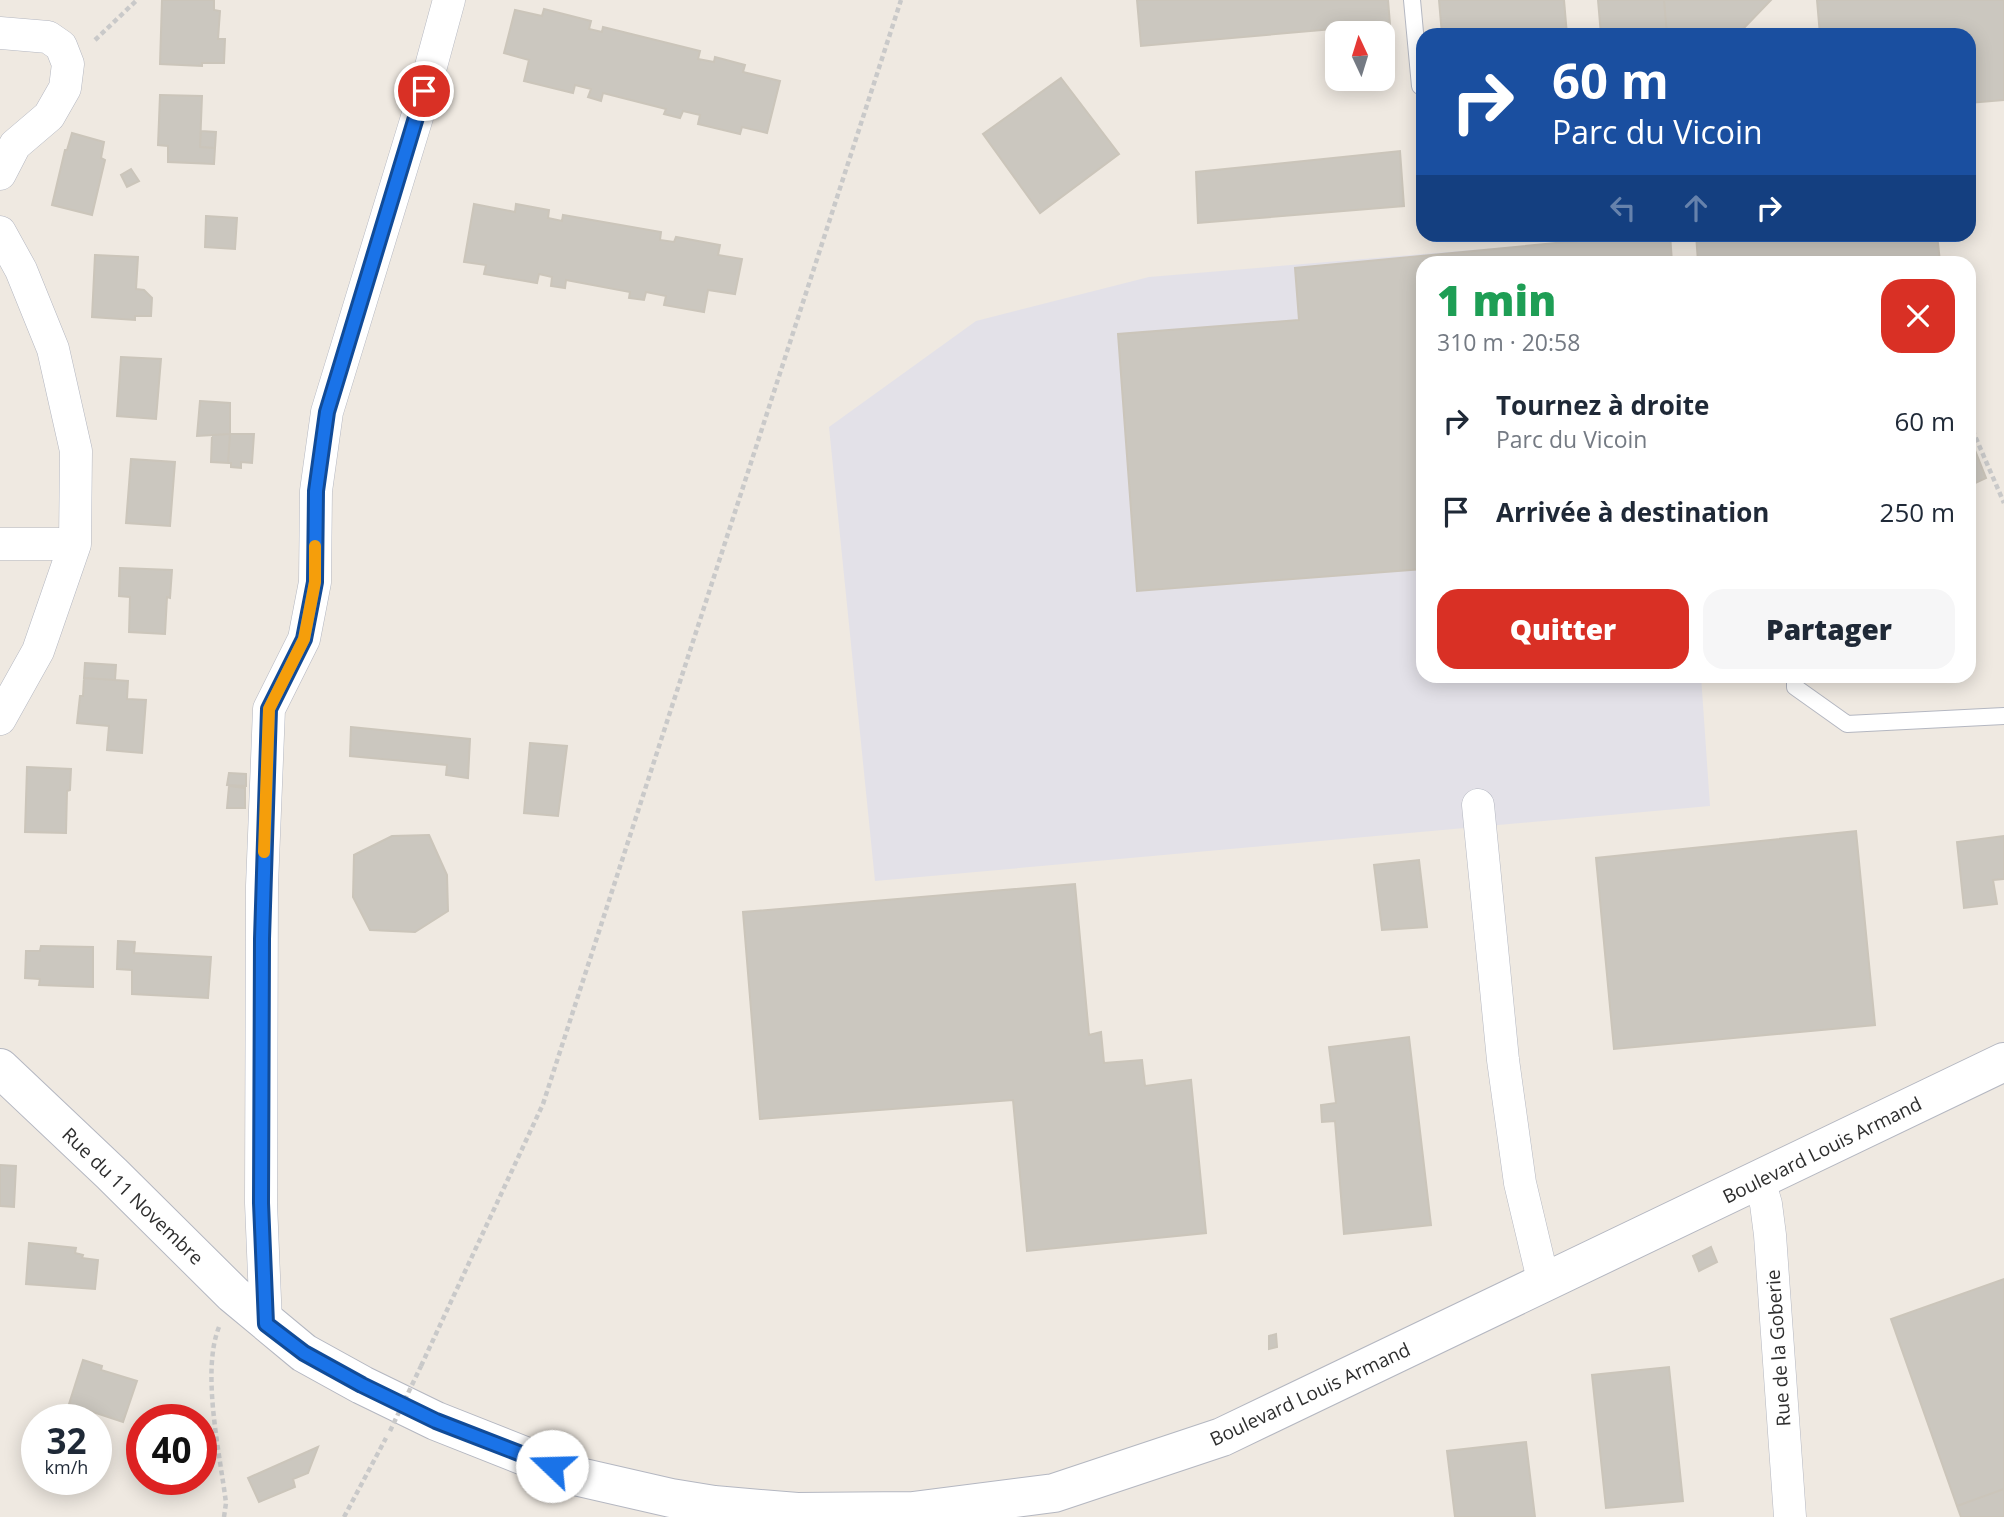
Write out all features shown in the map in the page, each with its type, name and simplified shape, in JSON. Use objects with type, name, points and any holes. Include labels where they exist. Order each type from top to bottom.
[{"type":"street","points":[[266,1324],[261,1203],[262,900],[269,709],[304,639],[315,582],[316,491],[327,412],[418,114],[449,0]]},
{"type":"street","points":[[0,33],[48,37],[61,46],[68,64],[65,88],[49,116],[15,145],[0,174]]},
{"type":"street","points":[[0,232],[21,270],[53,349],[76,451],[75,544],[38,651],[0,719]]},
{"type":"street","points":[[0,544],[75,544]]},
{"type":"street","points":[[1478,805],[1503,1060],[1520,1183],[1544,1284]]},
{"type":"street","name":"Boulevard Louis Armand","points":[[266,1324],[304,1353],[436,1421],[575,1476],[671,1498],[714,1505],[797,1512],[913,1511],[1054,1493],[1222,1437],[2004,1062]]},
{"type":"street","name":"Rue du 11 Novembre","points":[[0,1068],[266,1324]]},
{"type":"street","name":"Rue de la Goberie","points":[[1759,1180],[1766,1204],[1770,1235],[1790,1517]]},
{"type":"lane","points":[[1412,0],[1416,43]]},
{"type":"lane","points":[[1796,683],[1796,687],[1847,724],[2004,716]]},
{"type":"path","points":[[68,64],[136,0]]},
{"type":"path","points":[[344,1517],[390,1431],[544,1104],[901,0]]},
{"type":"path","points":[[1976,438],[2004,503]]},
{"type":"path","points":[[224,1517],[226,1503],[211,1387],[213,1343],[233,1294]]},
{"type":"shaded area","points":[[1566,242],[1671,242],[1672,256],[1416,256],[1416,683],[1701,683],[1710,806],[875,881],[829,427],[976,321],[1149,277]]},
{"type":"building","points":[[162,0],[214,0],[214,10],[220,11],[218,39],[225,39],[224,63],[202,63],[202,66],[160,64]]},
{"type":"building","points":[[1137,0],[1388,0],[1390,21],[1325,21],[1325,30],[1141,46]]},
{"type":"building","points":[[1439,0],[1564,0],[1566,28],[1441,28]]},
{"type":"building","points":[[1598,0],[1664,0],[1666,28],[1600,28]]},
{"type":"building","points":[[1664,0],[1771,0],[1744,28],[1666,28]]},
{"type":"building","points":[[1817,0],[2004,0],[2004,100],[1976,102],[1976,28],[1819,28]]},
{"type":"building","points":[[544,9],[591,21],[589,29],[602,32],[603,27],[700,51],[698,59],[714,62],[715,57],[745,65],[743,72],[780,81],[767,133],[742,127],[740,134],[698,124],[700,115],[683,111],[680,118],[664,114],[666,109],[603,93],[601,101],[588,97],[591,89],[575,85],[573,93],[524,81],[529,60],[504,53],[515,10],[542,16]]},
{"type":"building","points":[[1061,78],[1119,154],[1040,213],[983,134]]},
{"type":"building","points":[[160,95],[202,96],[200,147],[215,148],[214,164],[168,162],[168,146],[158,145]]},
{"type":"building","points":[[201,131],[216,132],[215,148],[200,147]]},
{"type":"building","points":[[72,133],[104,142],[101,158],[105,160],[92,215],[52,205],[65,150]]},
{"type":"building","points":[[1400,151],[1404,206],[1198,223],[1196,172]]},
{"type":"building","points":[[131,169],[139,181],[127,187],[121,175]]},
{"type":"building","points":[[474,204],[515,212],[516,204],[549,210],[548,218],[562,221],[563,215],[661,232],[660,240],[674,242],[676,237],[720,245],[718,255],[742,259],[735,294],[708,290],[704,312],[664,305],[666,296],[646,292],[644,300],[629,298],[630,292],[566,280],[565,288],[551,286],[552,277],[539,274],[537,283],[484,274],[486,265],[464,262]]},
{"type":"building","points":[[206,216],[237,218],[235,249],[205,247]]},
{"type":"building","points":[[1567,242],[1671,242],[1672,256],[1421,256]]},
{"type":"building","points":[[1697,242],[1938,242],[1939,256],[1698,256]]},
{"type":"building","points":[[95,255],[138,257],[136,289],[144,290],[152,298],[151,316],[135,316],[135,320],[92,317]]},
{"type":"building","points":[[1416,256],[1416,570],[1137,591],[1118,334],[1299,320],[1295,268]]},
{"type":"building","points":[[121,357],[161,359],[156,419],[117,416]]},
{"type":"building","points":[[200,401],[230,403],[230,434],[197,436]]},
{"type":"building","points":[[230,434],[228,463],[211,462],[212,435]]},
{"type":"building","points":[[230,434],[254,434],[252,463],[241,462],[241,468],[231,467],[231,463],[228,463]]},
{"type":"building","points":[[1976,453],[1986,478],[1976,483]]},
{"type":"building","points":[[131,459],[175,462],[170,526],[126,523]]},
{"type":"building","points":[[120,568],[172,570],[165,634],[129,632],[130,597],[119,596]]},
{"type":"building","points":[[85,663],[116,665],[115,680],[84,678]]},
{"type":"building","points":[[84,678],[128,681],[127,699],[146,700],[142,753],[107,750],[109,726],[77,723]]},
{"type":"building","points":[[351,727],[470,739],[468,778],[446,775],[447,765],[350,756]]},
{"type":"building","points":[[530,743],[567,746],[558,816],[524,813]]},
{"type":"building","points":[[27,767],[71,769],[70,790],[67,791],[66,833],[25,832]]},
{"type":"building","points":[[229,773],[246,774],[246,786],[227,785]]},
{"type":"building","points":[[229,786],[245,788],[245,808],[227,808]]},
{"type":"building","points":[[1856,831],[1875,1025],[1614,1049],[1596,858]]},
{"type":"building","points":[[429,835],[447,875],[448,911],[415,932],[370,930],[353,897],[354,855],[392,836]]},
{"type":"building","points":[[2004,836],[2004,879],[1993,880],[1997,904],[1964,908],[1957,842]]},
{"type":"building","points":[[1419,860],[1427,927],[1382,930],[1374,865]]},
{"type":"building","points":[[1075,884],[1089,1035],[1101,1032],[1104,1063],[1142,1060],[1145,1086],[1191,1080],[1206,1233],[1027,1251],[1013,1100],[760,1119],[743,912]]},
{"type":"building","points":[[118,941],[135,942],[134,953],[211,957],[208,998],[132,994],[132,970],[117,969]]},
{"type":"building","points":[[41,946],[93,947],[93,987],[39,985],[40,979],[25,978],[26,951],[40,951]]},
{"type":"building","points":[[1409,1037],[1431,1225],[1344,1234],[1335,1121],[1322,1122],[1321,1105],[1336,1103],[1329,1047]]},
{"type":"building","points":[[0,1165],[16,1166],[14,1207],[0,1206]]},
{"type":"building","points":[[29,1243],[76,1248],[75,1253],[83,1255],[82,1258],[98,1260],[95,1289],[26,1284]]},
{"type":"building","points":[[1711,1247],[1717,1262],[1699,1271],[1693,1256]]},
{"type":"building","points":[[2004,1279],[2004,1489],[1957,1506],[1891,1319]]},
{"type":"building","points":[[1276,1334],[1277,1347],[1269,1349],[1269,1336]]},
{"type":"building","points":[[83,1360],[102,1366],[101,1370],[137,1381],[129,1404],[126,1404],[123,1422],[112,1418],[112,1404],[69,1404]]},
{"type":"building","points":[[1669,1367],[1683,1501],[1606,1508],[1592,1375]]},
{"type":"building","points":[[1526,1442],[1535,1517],[1455,1517],[1447,1451]]},
{"type":"building","points":[[318,1447],[308,1473],[293,1479],[295,1487],[259,1502],[248,1478]]},
{"type":"building","points":[[2004,1489],[2004,1517],[1961,1517],[1957,1506]]},
{"type":"slow traffic","points":[[264,852],[269,709],[304,639],[315,582],[315,546]]},
{"type":"route","points":[[424,91],[327,412],[316,491],[315,582],[304,639],[269,709],[262,886],[261,1203],[266,1324],[304,1353],[362,1385],[436,1421],[552,1466]]}]
